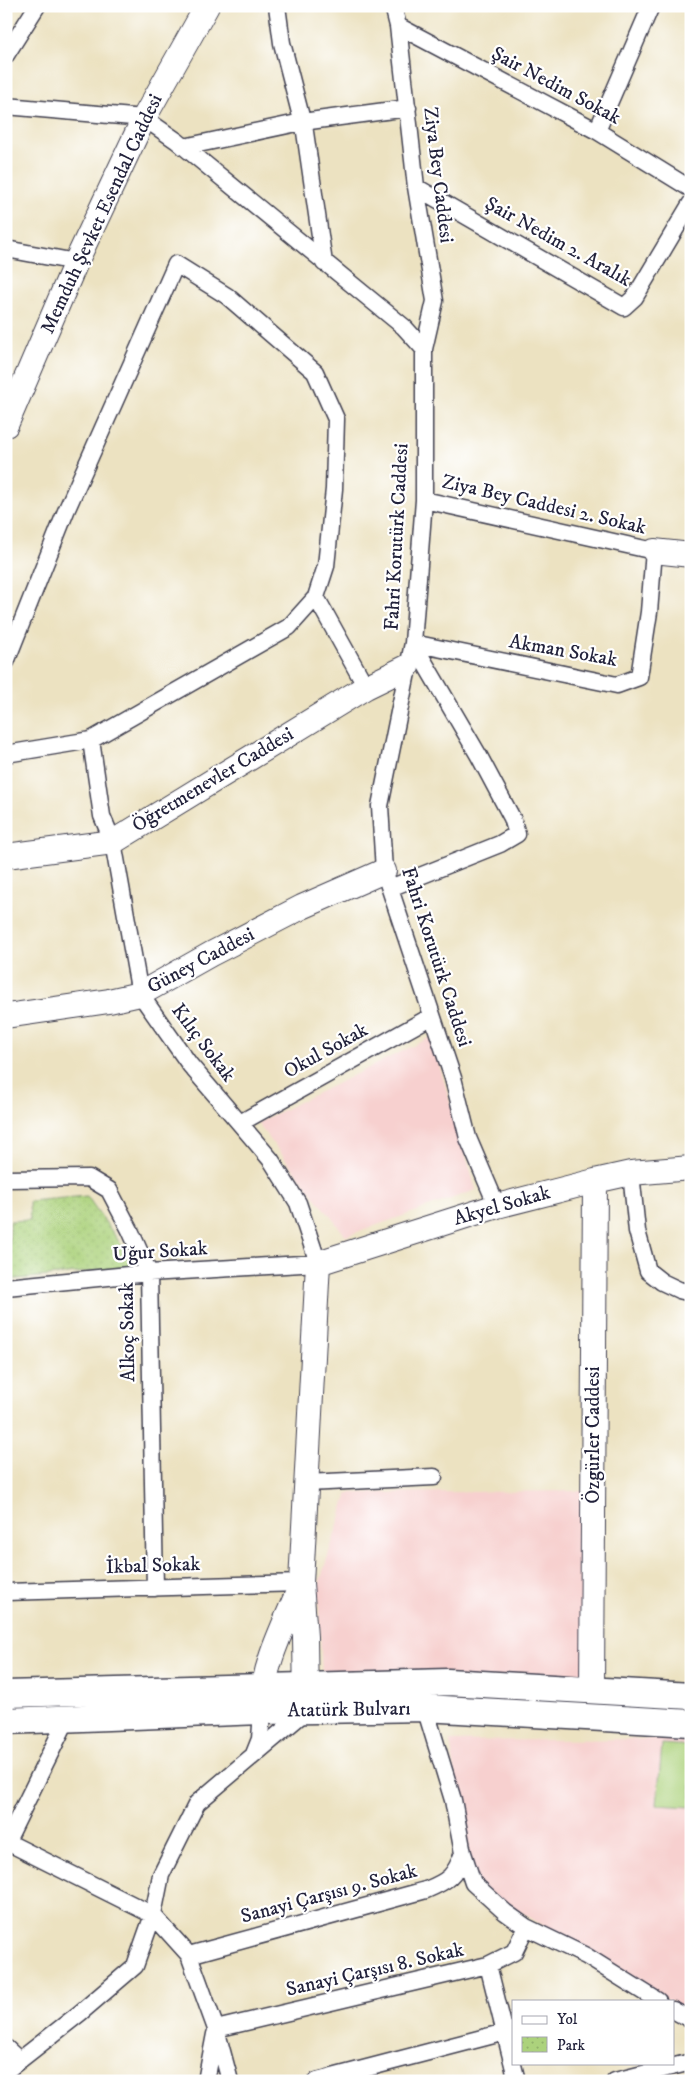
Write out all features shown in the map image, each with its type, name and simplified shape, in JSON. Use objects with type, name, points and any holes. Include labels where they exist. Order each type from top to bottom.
[{"type":"main road","name":"Atatürk Bulvarı","points":[[6,1694],[448,1682],[691,1696]]},
{"type":"main road","name":"Atatürk Bulvarı","points":[[6,1721],[262,1711],[425,1708],[691,1723]]},
{"type":"street","points":[[6,55],[37,6]]},
{"type":"street","name":"Memduh Şevket Esendal Caddesi","points":[[6,425],[76,262],[144,118],[207,6]]},
{"type":"street","points":[[277,6],[282,43],[302,122],[324,263]]},
{"type":"street","name":"Ziya Bey Caddesi","points":[[393,6],[398,26],[416,187],[435,301],[424,349]]},
{"type":"street","points":[[596,131],[651,6]]},
{"type":"street","name":"Şair Nedim Sokak","points":[[398,26],[596,131],[691,189]]},
{"type":"street","points":[[6,106],[144,118],[184,147],[404,327],[424,349]]},
{"type":"street","points":[[184,147],[302,122],[408,108]]},
{"type":"street","name":"Şair Nedim 2. Aralık","points":[[416,187],[624,307],[635,297],[691,203]]},
{"type":"street","points":[[6,249],[76,262]]},
{"type":"street","points":[[6,662],[66,511],[176,264],[227,296],[315,372],[336,419],[334,489],[326,566],[316,597],[289,627],[91,740],[6,754]]},
{"type":"street","name":"Fahri Korutürk Caddesi","points":[[424,349],[424,500],[413,644],[380,806],[387,880],[453,1078],[468,1138],[497,1206]]},
{"type":"street","name":"Ziya Bey Caddesi 2. Sokak","points":[[424,500],[654,551]]},
{"type":"street","points":[[654,551],[691,555]]},
{"type":"street","name":"Akman Sokak","points":[[413,644],[617,685],[639,677],[649,612],[654,551]]},
{"type":"street","points":[[316,597],[366,687]]},
{"type":"street","points":[[387,880],[500,844],[517,834],[512,818],[479,756],[413,644]]},
{"type":"street","name":"Öğretmenevler Caddesi","points":[[6,856],[113,842],[366,687],[407,668]]},
{"type":"street","name":"Kılıç Sokak","points":[[91,740],[102,816],[113,842],[140,994],[190,1065],[271,1160],[298,1204],[318,1263]]},
{"type":"street","name":"Güney Caddesi","points":[[6,1016],[109,1001],[140,994],[211,954],[302,907],[387,880]]},
{"type":"street","name":"Okul Sokak","points":[[240,1124],[432,1016]]},
{"type":"street","name":"Akyel Sokak","points":[[318,1263],[497,1206],[595,1181],[631,1174],[691,1168]]},
{"type":"street","points":[[631,1174],[637,1231],[648,1271],[662,1282],[691,1293]]},
{"type":"street","name":"Alkoç Sokak","points":[[6,1178],[89,1178],[109,1190],[130,1230],[148,1273],[155,1588]]},
{"type":"street","name":"Özgürler Caddesi","points":[[592,1690],[595,1181]]},
{"type":"street","points":[[6,2071],[80,2013],[135,1966],[153,1915],[162,1875],[197,1803],[306,1711],[302,1584],[318,1263]]},
{"type":"street","name":"Uğur Sokak","points":[[6,1287],[148,1273],[318,1263]]},
{"type":"street","points":[[306,1483],[434,1476]]},
{"type":"street","points":[[254,1754],[260,1739],[262,1686],[279,1638],[302,1584]]},
{"type":"street","name":"İkbal Sokak","points":[[6,1592],[302,1584]]},
{"type":"street","points":[[425,1708],[453,1800],[463,1853],[472,1882],[504,1912],[526,1927],[586,1956],[652,2000]]},
{"type":"street","points":[[67,1719],[7,1842],[153,1915],[189,1955],[216,2029],[230,2081]]},
{"type":"street","name":"Sanayi Çarşısı 9. Sokak","points":[[189,1955],[426,1890],[445,1882],[457,1870],[463,1853]]},
{"type":"street","name":"Sanayi Çarşısı 8. Sokak","points":[[216,2029],[488,1965],[514,1952],[526,1927]]},
{"type":"street","points":[[488,1965],[509,2031],[512,2050]]},
{"type":"street","points":[[674,2011],[691,2020]]},
{"type":"street","points":[[206,2081],[216,2029]]},
{"type":"street","points":[[317,2081],[509,2031]]},
{"type":"street","points":[[6,2048],[19,2060]]},
{"type":"street","points":[[616,2081],[691,2062]]},
{"type":"street","points":[[514,2064],[517,2081]]},
{"type":"shaded area","points":[[431,1037],[476,1190],[346,1236],[257,1123]]},
{"type":"shaded area","points":[[585,1491],[586,1682],[322,1677],[318,1587],[348,1493]]},
{"type":"shaded area","points":[[656,1739],[691,1741],[691,2014],[674,2005],[674,2000],[666,2000],[473,1883],[450,1741]]},
{"type":"green space","points":[[87,1196],[137,1267],[8,1280],[10,1221],[30,1220],[29,1201]]},
{"type":"green space","points":[[662,1744],[691,1746],[691,1807],[657,1805]]}]
